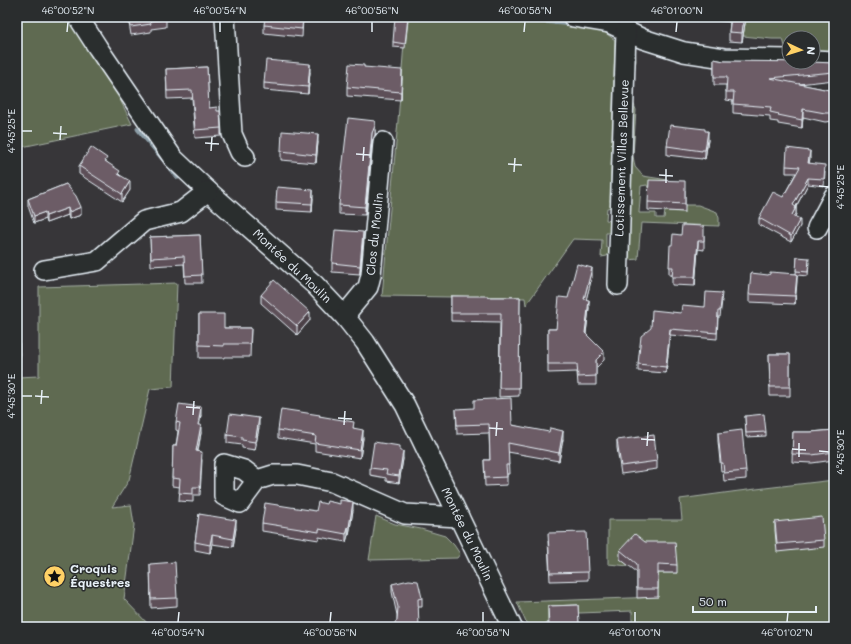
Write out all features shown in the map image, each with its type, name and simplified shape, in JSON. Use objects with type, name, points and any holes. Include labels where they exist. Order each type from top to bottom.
[{"type":"street","name":"Montée du Moulin","points":[[78,17],[174,158],[208,191],[315,284],[346,318],[365,342],[406,405],[512,627]]},
{"type":"street","points":[[225,17],[232,134],[240,152],[245,157]]},
{"type":"street","points":[[573,17],[609,23],[643,39],[684,52],[724,58],[781,60]]},
{"type":"street","name":"Lotissement Villas Bellevue","points":[[618,285],[626,30]]},
{"type":"street","points":[[821,60],[834,60]]},
{"type":"street","name":"Clos du Moulin","points":[[346,318],[349,310],[368,287],[371,276],[383,142]]},
{"type":"street","points":[[44,270],[97,261],[144,221],[181,212],[208,191]]},
{"type":"street","points":[[817,228],[834,196]]},
{"type":"street","points":[[257,480],[274,475],[297,475],[332,482],[405,514],[459,517]]},
{"type":"green space","points":[[17,17],[72,17],[105,69],[132,124],[17,148]]},
{"type":"green space","points":[[406,17],[492,17],[599,28],[615,40],[610,201],[612,207],[607,208],[606,220],[612,221],[612,233],[606,233],[606,247],[612,248],[607,256],[601,257],[602,240],[573,239],[526,305],[525,298],[382,296]]},
{"type":"green space","points":[[746,17],[834,17],[834,52],[821,51],[821,30],[781,30],[781,39],[743,36]]},
{"type":"green space","points":[[634,44],[636,61],[633,102],[636,110],[633,156],[635,167],[643,176],[668,180],[672,184],[648,188],[647,185],[641,186],[639,213],[656,213],[656,218],[664,218],[665,211],[684,212],[685,205],[698,205],[717,212],[719,226],[641,223],[638,259],[629,260],[627,258]]},
{"type":"green space","points":[[177,283],[173,387],[150,389],[129,480],[112,507],[131,505],[134,525],[124,599],[151,627],[17,627],[17,377],[39,376],[39,287]]},
{"type":"green space","points":[[834,480],[834,627],[632,627],[632,611],[579,613],[539,627],[528,627],[517,602],[658,597],[658,573],[677,573],[620,559],[629,566],[608,564],[608,520],[682,520],[680,499]]},
{"type":"green space","points":[[376,516],[395,524],[421,529],[445,536],[460,554],[457,558],[369,560]]},
{"type":"building","points":[[129,17],[166,17],[166,19],[150,21],[151,24],[131,27]]},
{"type":"building","points":[[265,17],[303,17],[302,29],[264,25]]},
{"type":"building","points":[[395,17],[408,17],[405,44],[393,42]]},
{"type":"building","points":[[731,17],[744,17],[742,33],[729,32]]},
{"type":"building","points":[[714,59],[724,61],[781,62],[781,70],[821,70],[821,62],[834,63],[834,72],[770,78],[834,91],[834,113],[803,109],[802,120],[770,112],[771,107],[733,104],[734,92],[726,92],[727,77],[714,77]]},
{"type":"building","points":[[266,60],[310,64],[308,87],[264,83]]},
{"type":"building","points":[[349,64],[364,65],[364,67],[402,70],[401,92],[347,87]]},
{"type":"building","points":[[207,67],[209,108],[217,107],[217,111],[220,111],[221,128],[195,130],[192,90],[167,91],[166,69]]},
{"type":"building","points":[[348,118],[375,121],[375,126],[372,133],[365,207],[339,205]]},
{"type":"building","points":[[670,125],[705,129],[705,131],[708,131],[705,150],[702,151],[667,146]]},
{"type":"building","points":[[282,131],[318,134],[316,155],[281,151]]},
{"type":"building","points":[[91,147],[107,158],[105,161],[120,171],[118,174],[130,181],[122,194],[79,166]]},
{"type":"building","points":[[787,148],[810,151],[808,163],[825,165],[824,179],[808,178],[793,205],[796,207],[792,215],[800,219],[791,236],[759,218],[773,192],[783,197],[800,167],[786,166]]},
{"type":"building","points":[[649,180],[685,181],[685,204],[648,202]]},
{"type":"building","points":[[66,184],[76,196],[81,207],[69,212],[68,208],[46,216],[45,212],[34,216],[28,199]]},
{"type":"building","points":[[277,187],[313,190],[312,204],[276,202]]},
{"type":"building","points":[[682,225],[704,226],[704,241],[698,241],[695,277],[672,277],[673,267],[669,267],[670,245],[672,245],[673,234],[681,235]]},
{"type":"building","points":[[335,230],[363,232],[360,266],[332,263]]},
{"type":"building","points":[[200,235],[202,275],[185,276],[184,256],[151,258],[150,237]]},
{"type":"building","points":[[797,257],[809,258],[808,272],[796,271]]},
{"type":"building","points":[[577,264],[592,268],[584,299],[589,300],[585,333],[604,352],[596,360],[596,376],[578,377],[577,364],[548,364],[548,329],[556,329],[559,297],[568,298]]},
{"type":"building","points":[[770,272],[797,274],[795,296],[749,294],[751,273],[768,275]]},
{"type":"building","points":[[274,280],[310,312],[297,326],[261,295]]},
{"type":"building","points":[[706,292],[722,293],[720,311],[718,311],[717,333],[670,329],[666,367],[638,364],[641,336],[651,328],[652,310],[681,313],[682,305],[705,307]]},
{"type":"building","points":[[451,296],[520,297],[519,388],[499,388],[501,313],[451,313]]},
{"type":"building","points":[[199,314],[224,314],[224,328],[251,328],[250,344],[224,344],[224,346],[199,345]]},
{"type":"building","points":[[17,339],[19,339],[20,362],[17,362]]},
{"type":"building","points":[[769,354],[790,354],[790,387],[770,387]]},
{"type":"building","points":[[511,398],[512,425],[549,432],[550,428],[563,431],[559,453],[508,443],[509,465],[506,465],[507,477],[485,478],[484,460],[490,460],[489,424],[457,425],[456,409],[474,408],[474,400]]},
{"type":"building","points":[[179,404],[201,407],[198,425],[201,425],[196,451],[202,452],[200,487],[193,487],[193,494],[179,493],[180,479],[172,478],[173,446],[176,446],[180,423],[176,422]]},
{"type":"building","points":[[281,409],[354,422],[353,428],[363,430],[360,450],[315,443],[316,436],[278,430]]},
{"type":"building","points":[[230,414],[259,418],[255,442],[242,440],[242,437],[227,435]]},
{"type":"building","points":[[764,414],[766,432],[746,433],[745,416]]},
{"type":"building","points":[[742,430],[746,471],[724,473],[723,463],[721,463],[718,433]]},
{"type":"building","points":[[834,430],[834,452],[812,455],[792,454],[793,432]]},
{"type":"building","points":[[654,435],[657,461],[621,466],[617,440]]},
{"type":"building","points":[[374,442],[400,446],[400,451],[403,451],[399,476],[386,474],[387,470],[370,468]]},
{"type":"building","points":[[340,500],[353,502],[349,527],[346,534],[319,529],[319,532],[262,523],[265,503],[316,511],[318,502],[326,504],[327,501],[340,504]]},
{"type":"building","points":[[199,514],[236,520],[233,539],[212,535],[210,545],[195,542]]},
{"type":"building","points":[[822,517],[824,540],[777,544],[775,522]]},
{"type":"building","points":[[586,532],[588,572],[550,573],[548,533]]},
{"type":"building","points":[[635,534],[645,542],[675,542],[677,565],[658,564],[658,589],[637,589],[637,564],[620,550]]},
{"type":"building","points":[[175,562],[177,598],[151,599],[150,564]]},
{"type":"building","points":[[409,580],[418,581],[422,598],[418,599],[419,627],[395,627],[398,607],[392,584]]},
{"type":"building","points":[[578,605],[579,624],[573,624],[573,627],[559,627],[558,625],[549,626],[548,606]]},
{"type":"building","points":[[480,621],[481,627],[462,627]]},
{"type":"waterway","points":[[508,17],[571,24]]},
{"type":"waterway","points":[[138,129],[163,159]]},
{"type":"waterway","points":[[170,167],[178,177]]},
{"type":"place","name":"Croquis Équestres","points":[[54,576]]}]
